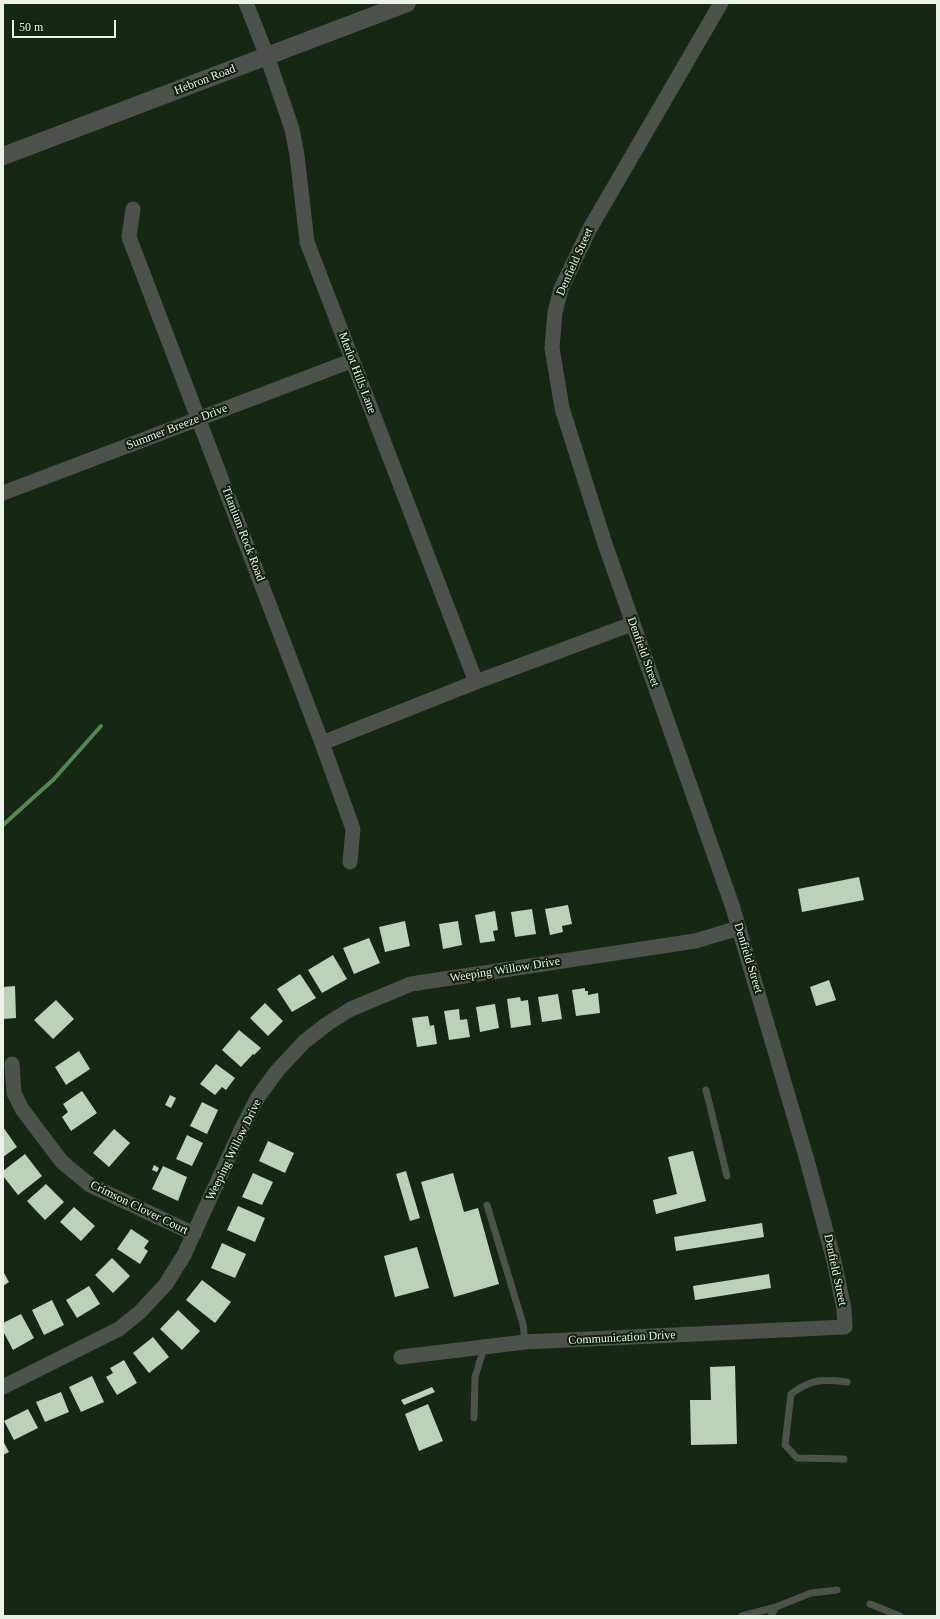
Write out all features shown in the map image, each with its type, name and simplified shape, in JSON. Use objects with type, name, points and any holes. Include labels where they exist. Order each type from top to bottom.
[{"type":"street","name":"Merlot Hills Lane","points":[[246,3],[267,56],[292,129],[297,155],[307,242],[476,682]]},
{"type":"street","name":"Hebron Road","points":[[3,156],[407,3]]},
{"type":"street","name":"Denfield Street","points":[[720,3],[589,230],[561,289],[553,326],[552,348],[562,408],[582,474],[632,624],[670,725],[739,928],[807,1160],[834,1261],[844,1309],[845,1327]]},
{"type":"street","name":"Titanium Rock Road","points":[[132,208],[129,237],[322,743],[353,829],[350,862]]},
{"type":"street","name":"Summer Breeze Drive","points":[[3,492],[352,361]]},
{"type":"street","points":[[322,743],[476,682],[632,624]]},
{"type":"street","name":"Weeping Willow Drive","points":[[4,1385],[100,1340],[119,1329],[140,1312],[166,1284],[184,1255],[242,1128],[262,1092],[277,1071],[304,1042],[351,1009],[411,984],[695,941],[739,928]]},
{"type":"street","name":"Crimson Clover Court","points":[[12,1064],[14,1093],[19,1104],[62,1162],[90,1185],[194,1234]]},
{"type":"street","name":"Communication Drive","points":[[401,1357],[525,1342],[845,1327]]},
{"type":"lane","points":[[706,1090],[727,1176]]},
{"type":"lane","points":[[487,1205],[523,1324],[525,1342]]},
{"type":"lane","points":[[474,1418],[475,1378],[484,1348]]},
{"type":"lane","points":[[844,1459],[797,1458],[785,1445],[790,1394],[805,1383],[829,1380],[847,1382]]},
{"type":"lane","points":[[742,1616],[776,1607],[811,1593],[837,1590]]},
{"type":"lane","points":[[870,1604],[900,1616]]},
{"type":"lane","points":[[771,1616],[776,1607]]},
{"type":"building","points":[[859,877],[864,900],[802,912],[798,889]]},
{"type":"building","points":[[568,905],[572,924],[562,926],[563,932],[550,935],[545,909]]},
{"type":"building","points":[[532,909],[536,934],[515,937],[511,912]]},
{"type":"building","points":[[495,911],[498,930],[493,931],[495,941],[480,943],[475,915]]},
{"type":"building","points":[[405,921],[410,946],[385,952],[379,927]]},
{"type":"building","points":[[458,921],[462,945],[443,949],[439,924]]},
{"type":"building","points":[[369,938],[380,963],[354,974],[343,948]]},
{"type":"building","points":[[333,955],[347,979],[322,993],[308,970]]},
{"type":"building","points":[[300,974],[316,998],[292,1012],[277,989]]},
{"type":"building","points":[[829,980],[836,1000],[816,1006],[810,987]]},
{"type":"building","points":[[15,986],[16,1018],[3,1019],[3,987]]},
{"type":"building","points":[[585,988],[585,991],[588,991],[588,995],[598,993],[600,1013],[576,1016],[572,990]]},
{"type":"building","points":[[558,994],[562,1019],[542,1022],[538,997]]},
{"type":"building","points":[[520,997],[521,1001],[528,1000],[531,1025],[511,1028],[507,999]]},
{"type":"building","points":[[56,1000],[74,1019],[53,1039],[34,1020]]},
{"type":"building","points":[[265,1003],[283,1021],[268,1036],[250,1018]]},
{"type":"building","points":[[495,1004],[499,1028],[480,1032],[476,1007]]},
{"type":"building","points":[[459,1009],[460,1020],[467,1019],[470,1037],[449,1040],[444,1011]]},
{"type":"building","points":[[428,1016],[430,1026],[434,1025],[437,1044],[417,1047],[412,1018]]},
{"type":"building","points":[[239,1030],[261,1048],[241,1067],[222,1050]]},
{"type":"building","points":[[79,1051],[90,1069],[66,1085],[55,1067]]},
{"type":"building","points":[[216,1064],[235,1078],[226,1090],[222,1087],[215,1095],[200,1084]]},
{"type":"building","points":[[82,1091],[97,1113],[71,1131],[62,1117],[68,1112],[63,1104]]},
{"type":"building","points":[[170,1095],[176,1098],[171,1108],[165,1105]]},
{"type":"building","points":[[202,1102],[218,1110],[207,1134],[190,1126]]},
{"type":"building","points":[[3,1127],[17,1147],[3,1157]]},
{"type":"building","points":[[114,1129],[130,1143],[109,1167],[93,1153]]},
{"type":"building","points":[[187,1135],[203,1143],[192,1166],[176,1159]]},
{"type":"building","points":[[268,1141],[294,1153],[285,1173],[259,1161]]},
{"type":"building","points":[[693,1151],[706,1201],[656,1214],[653,1200],[677,1194],[668,1157]]},
{"type":"building","points":[[25,1154],[42,1176],[18,1195],[3,1176],[3,1171]]},
{"type":"building","points":[[154,1165],[159,1168],[157,1172],[152,1170]]},
{"type":"building","points":[[163,1166],[187,1177],[178,1201],[152,1189]]},
{"type":"building","points":[[406,1171],[420,1218],[410,1221],[396,1174]]},
{"type":"building","points":[[253,1173],[273,1182],[262,1205],[242,1197]]},
{"type":"building","points":[[453,1173],[464,1212],[478,1208],[499,1284],[454,1297],[421,1182]]},
{"type":"building","points":[[46,1184],[64,1202],[45,1220],[27,1201]]},
{"type":"building","points":[[238,1206],[265,1218],[255,1242],[227,1230]]},
{"type":"building","points":[[74,1207],[95,1226],[81,1241],[60,1222]]},
{"type":"building","points":[[762,1223],[764,1237],[676,1251],[674,1237]]},
{"type":"building","points":[[131,1229],[149,1241],[144,1248],[148,1251],[140,1264],[117,1249]]},
{"type":"building","points":[[222,1243],[246,1254],[235,1278],[211,1268]]},
{"type":"building","points":[[417,1247],[429,1288],[395,1297],[384,1256]]},
{"type":"building","points":[[112,1258],[130,1276],[113,1293],[95,1275]]},
{"type":"building","points":[[3,1271],[9,1282],[3,1286]]},
{"type":"building","points":[[769,1274],[771,1288],[695,1300],[693,1286]]},
{"type":"building","points":[[202,1280],[231,1302],[215,1323],[186,1300]]},
{"type":"building","points":[[89,1286],[100,1304],[77,1318],[66,1300]]},
{"type":"building","points":[[52,1300],[64,1325],[44,1335],[32,1310]]},
{"type":"building","points":[[178,1310],[200,1331],[182,1350],[160,1329]]},
{"type":"building","points":[[21,1314],[34,1338],[13,1350],[3,1331],[3,1323]]},
{"type":"building","points":[[153,1337],[169,1357],[149,1373],[133,1353]]},
{"type":"building","points":[[124,1360],[137,1383],[117,1395],[106,1377],[113,1373],[110,1368]]},
{"type":"building","points":[[735,1366],[737,1444],[691,1445],[690,1400],[711,1400],[710,1367]]},
{"type":"building","points":[[92,1376],[104,1402],[81,1412],[69,1387]]},
{"type":"building","points":[[432,1387],[435,1392],[404,1405],[401,1400]]},
{"type":"building","points":[[61,1392],[69,1412],[45,1422],[36,1402]]},
{"type":"building","points":[[428,1404],[443,1441],[419,1451],[405,1414]]},
{"type":"building","points":[[28,1409],[38,1428],[14,1440],[4,1421]]},
{"type":"building","points":[[3,1441],[9,1452],[3,1455]]},
{"type":"waterway","points":[[3,825],[54,779],[101,726]]}]
